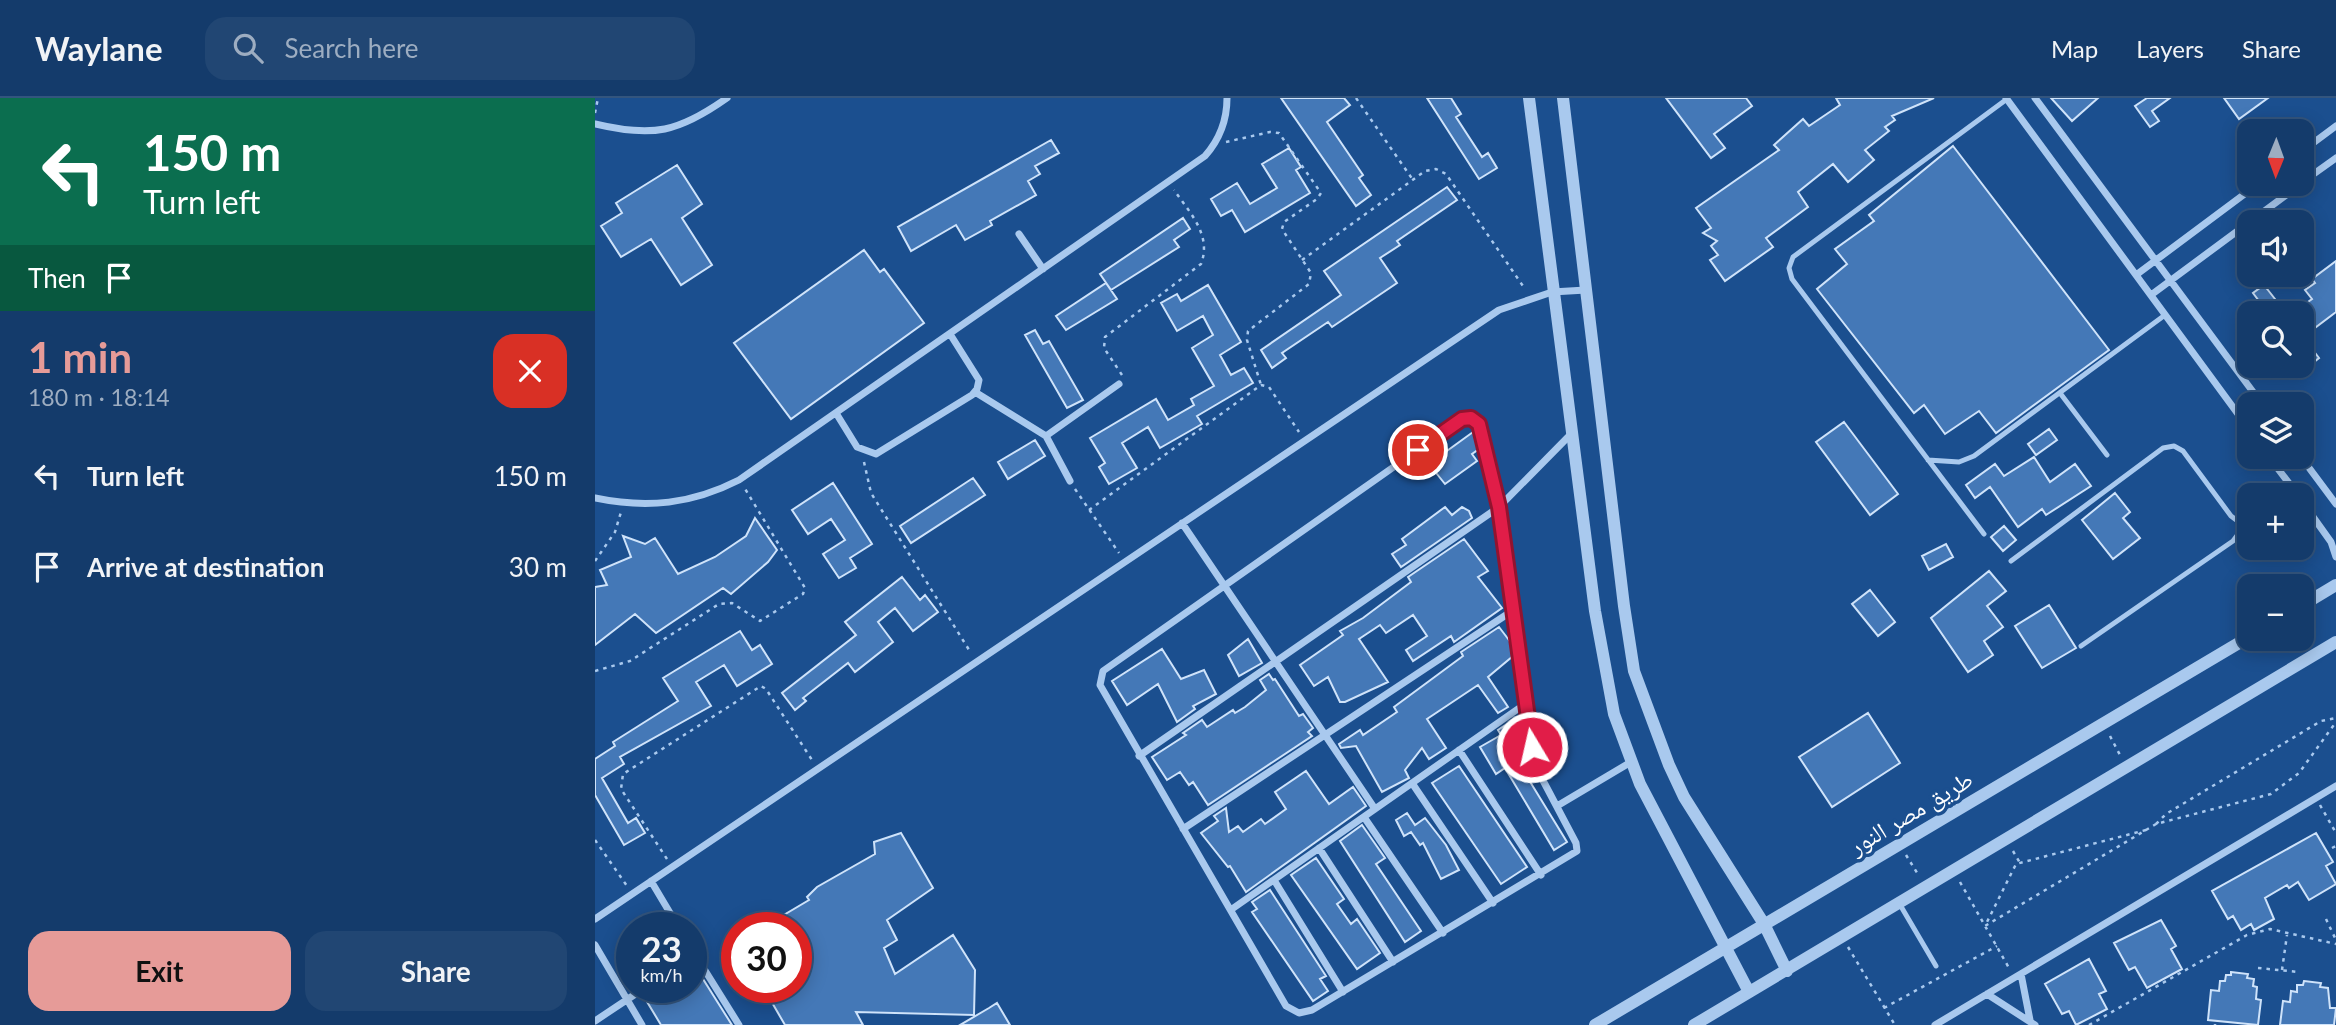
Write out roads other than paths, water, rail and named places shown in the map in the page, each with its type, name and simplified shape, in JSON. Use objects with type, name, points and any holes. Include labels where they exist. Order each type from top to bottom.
[{"type":"street","points":[[595,124],[646,133],[671,130],[694,120],[727,98]]},
{"type":"street","points":[[595,498],[624,504],[656,505],[689,501],[739,480],[1205,156],[1215,144],[1227,111],[1227,98]]},
{"type":"street","points":[[1529,98],[1552,292],[1599,637],[1614,714],[1651,807],[1749,992]]},
{"type":"street","points":[[1563,98],[1624,606],[1635,671],[1684,797],[1764,925],[1787,971]]},
{"type":"street","points":[[2035,98],[2253,392]]},
{"type":"street","points":[[2006,99],[2237,413]]},
{"type":"street","points":[[2314,142],[2336,126]]},
{"type":"street","points":[[2314,174],[2336,159]]},
{"type":"street","points":[[2136,275],[2242,196]]},
{"type":"street","points":[[2151,295],[2283,196]]},
{"type":"street","points":[[1019,234],[1043,269]]},
{"type":"street","points":[[595,919],[1499,310],[1552,292],[1586,289]]},
{"type":"street","points":[[835,413],[863,451],[882,452],[975,392],[979,380],[950,334]]},
{"type":"street","points":[[1046,436],[1119,384]]},
{"type":"street","points":[[975,392],[1046,436],[1070,481]]},
{"type":"street","points":[[1471,418],[1479,424],[1499,507],[1515,609],[1525,704],[1538,771],[1576,843],[1577,851],[1542,875],[1343,992],[1312,1010],[1299,1013],[1286,1006],[1232,909],[1139,756],[1100,685],[1100,678],[1103,671],[1462,419],[1471,418]]},
{"type":"street","points":[[1139,756],[1499,507],[1571,434]]},
{"type":"street","points":[[2310,469],[2336,504]]},
{"type":"street","points":[[2314,518],[2331,542],[2336,557]]},
{"type":"street","points":[[1182,523],[1375,809]]},
{"type":"street","points":[[2314,598],[2336,585]]},
{"type":"street","points":[[1183,829],[1515,609]]},
{"type":"street","points":[[1694,1025],[2336,642]]},
{"type":"street","name":"طريق مصر النور","points":[[1595,1025],[2237,644]]},
{"type":"street","points":[[1232,909],[1525,704]]},
{"type":"street","points":[[1459,750],[1542,875]]},
{"type":"street","points":[[1557,806],[1632,762]]},
{"type":"street","points":[[1412,783],[1493,903]]},
{"type":"street","points":[[1935,1025],[2336,786]]},
{"type":"street","points":[[1364,817],[1443,933]]},
{"type":"street","points":[[1319,848],[1393,962]]},
{"type":"street","points":[[1273,880],[1343,992]]},
{"type":"street","points":[[650,881],[669,912]]},
{"type":"street","points":[[595,945],[616,980]]},
{"type":"street","points":[[2018,975],[2032,1023]]},
{"type":"street","points":[[707,977],[739,1025]]},
{"type":"street","points":[[1987,994],[2032,1023]]},
{"type":"street","points":[[595,1021],[621,1003]]},
{"type":"street","points":[[629,1003],[642,1025]]},
{"type":"lane","points":[[1984,534],[1792,279],[1790,262],[2006,99]]},
{"type":"lane","points":[[1929,460],[1959,462],[1974,456],[2165,315]]},
{"type":"lane","points":[[2060,393],[2106,455]]},
{"type":"lane","points":[[2011,561],[2163,448],[2174,446],[2183,452],[2237,520]]},
{"type":"lane","points":[[2081,646],[2237,536]]},
{"type":"lane","points":[[1899,903],[1936,966]]}]
